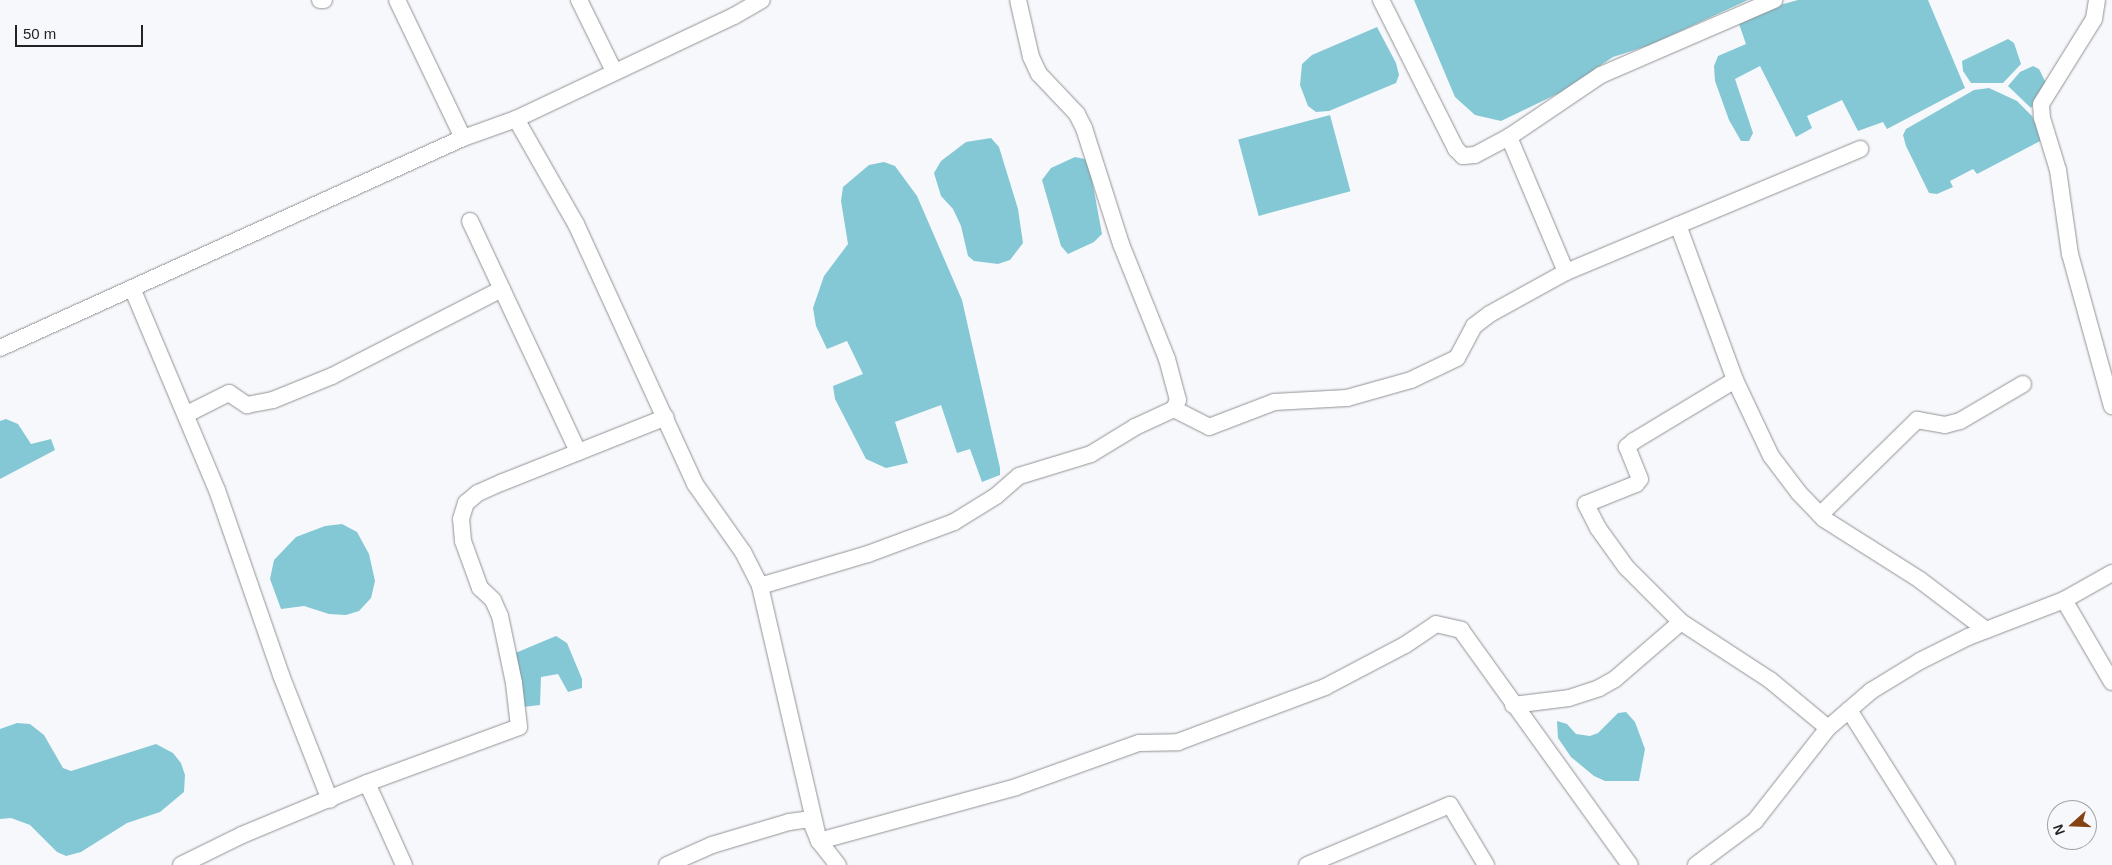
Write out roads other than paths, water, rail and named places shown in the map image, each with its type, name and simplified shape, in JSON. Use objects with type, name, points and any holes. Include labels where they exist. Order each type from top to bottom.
[{"type":"street","points":[[397,0],[463,138]]},
{"type":"street","points":[[579,0],[614,71]]},
{"type":"street","points":[[0,348],[463,138],[516,119],[614,71],[734,16],[762,0]]},
{"type":"street","points":[[760,586],[868,554],[954,522],[996,496],[1019,476],[1091,454],[1135,427],[1174,409],[1178,400],[1177,388],[1121,244],[1084,128],[1077,114],[1048,87],[1039,74],[1031,57],[1018,0]]},
{"type":"street","points":[[1381,0],[1456,149],[1463,156],[1475,155],[1509,137],[1601,75],[1774,0]]},
{"type":"street","points":[[2098,0],[2094,19],[2041,104],[2042,118],[2058,170],[2070,254],[2112,406]]},
{"type":"street","points":[[516,119],[576,224],[666,417],[695,484],[743,552],[760,586],[820,841]]},
{"type":"street","points":[[1509,137],[1566,272]]},
{"type":"street","points":[[1174,409],[1209,427],[1274,402],[1347,398],[1411,380],[1457,358],[1474,326],[1490,314],[1566,272],[1860,149]]},
{"type":"street","points":[[470,221],[578,452]]},
{"type":"street","points":[[1678,225],[1735,380],[1771,456],[1820,515],[1853,540],[1920,580],[1986,630]]},
{"type":"street","points":[[132,288],[187,414],[281,675],[330,800]]},
{"type":"street","points":[[187,414],[229,393],[247,405],[273,400],[332,376],[502,289]]},
{"type":"street","points":[[1735,380],[1634,441],[1627,447],[1640,479],[1636,484],[1586,504],[1598,528],[1626,567],[1681,622],[1770,680],[1828,728]]},
{"type":"street","points":[[1820,515],[1917,420],[1945,425],[1960,421],[2023,384]]},
{"type":"street","points":[[181,865],[242,835],[367,783],[519,726],[500,616],[493,600],[480,588],[474,576],[463,540],[461,519],[466,503],[478,493],[666,417]]},
{"type":"street","points":[[1696,865],[1755,821],[1828,728],[1871,691],[1920,661],[1986,630],[2064,600],[2112,573]]},
{"type":"street","points":[[2064,600],[2112,682]]},
{"type":"street","points":[[1513,705],[1569,698],[1599,688],[1615,679],[1681,622]]},
{"type":"street","points":[[820,841],[1016,787],[1139,743],[1178,742],[1275,708],[1325,687],[1405,645],[1436,624],[1461,630],[1513,705],[1630,865]]},
{"type":"street","points":[[1849,710],[1947,865]]},
{"type":"street","points":[[367,783],[404,865]]},
{"type":"street","points":[[1307,865],[1450,805],[1486,865]]},
{"type":"street","points":[[667,865],[712,846],[810,819],[820,841],[838,865]]},
{"type":"water","points":[[1414,0],[1748,0],[1650,45],[1613,57],[1559,93],[1501,121],[1475,115],[1455,97]]},
{"type":"water","points":[[1798,0],[1928,0],[1965,88],[1887,129],[1883,122],[1858,131],[1842,100],[1807,116],[1812,128],[1796,137],[1760,66],[1735,79],[1753,133],[1749,141],[1741,141],[1729,120],[1715,81],[1714,66],[1718,56],[1746,44],[1738,21],[1765,9]]},
{"type":"water","points":[[1377,27],[1396,63],[1399,75],[1396,83],[1329,111],[1316,112],[1308,106],[1300,85],[1302,64],[1312,55]]},
{"type":"water","points":[[2008,39],[2014,43],[2021,64],[2003,83],[1971,83],[1963,71],[1962,61]]},
{"type":"water","points":[[2033,66],[2039,69],[2046,83],[2031,108],[2008,86],[2020,72]]},
{"type":"water","points":[[1989,88],[2017,101],[2032,116],[2044,139],[1977,174],[1973,169],[1950,181],[1953,187],[1937,194],[1929,193],[1906,146],[1903,135],[1906,129],[1974,90]]},
{"type":"water","points":[[1330,115],[1350,191],[1259,216],[1238,140]]},
{"type":"water","points":[[991,138],[999,147],[1018,209],[1023,243],[1010,260],[998,264],[974,261],[968,256],[961,226],[953,209],[941,196],[934,173],[941,161],[966,142]]},
{"type":"water","points":[[1075,157],[1085,159],[1090,169],[1102,234],[1094,242],[1068,254],[1061,246],[1042,180],[1051,168]]},
{"type":"water","points":[[884,162],[895,166],[917,196],[962,300],[1000,468],[1000,475],[982,482],[970,449],[957,453],[941,405],[895,422],[908,463],[886,468],[866,459],[835,399],[833,386],[863,374],[847,341],[827,349],[816,326],[813,308],[824,276],[848,244],[841,201],[843,187],[869,165]]},
{"type":"water","points":[[6,419],[18,424],[31,444],[51,439],[55,450],[0,479],[0,421]]},
{"type":"water","points":[[342,524],[357,532],[369,554],[375,581],[371,598],[359,611],[346,615],[329,614],[304,606],[281,609],[270,579],[274,560],[296,537],[325,526]]},
{"type":"water","points":[[556,636],[567,643],[582,679],[582,688],[568,692],[558,674],[541,677],[540,705],[523,707],[513,654]]},
{"type":"water","points":[[1626,712],[1635,722],[1645,749],[1639,781],[1605,781],[1594,776],[1571,757],[1558,738],[1557,721],[1567,724],[1576,734],[1590,736],[1598,733],[1618,713]]},
{"type":"water","points":[[17,723],[30,724],[44,735],[63,768],[71,771],[156,744],[173,753],[181,763],[185,775],[184,792],[160,812],[127,823],[81,852],[66,856],[57,852],[30,825],[11,818],[0,819],[0,729]]}]
